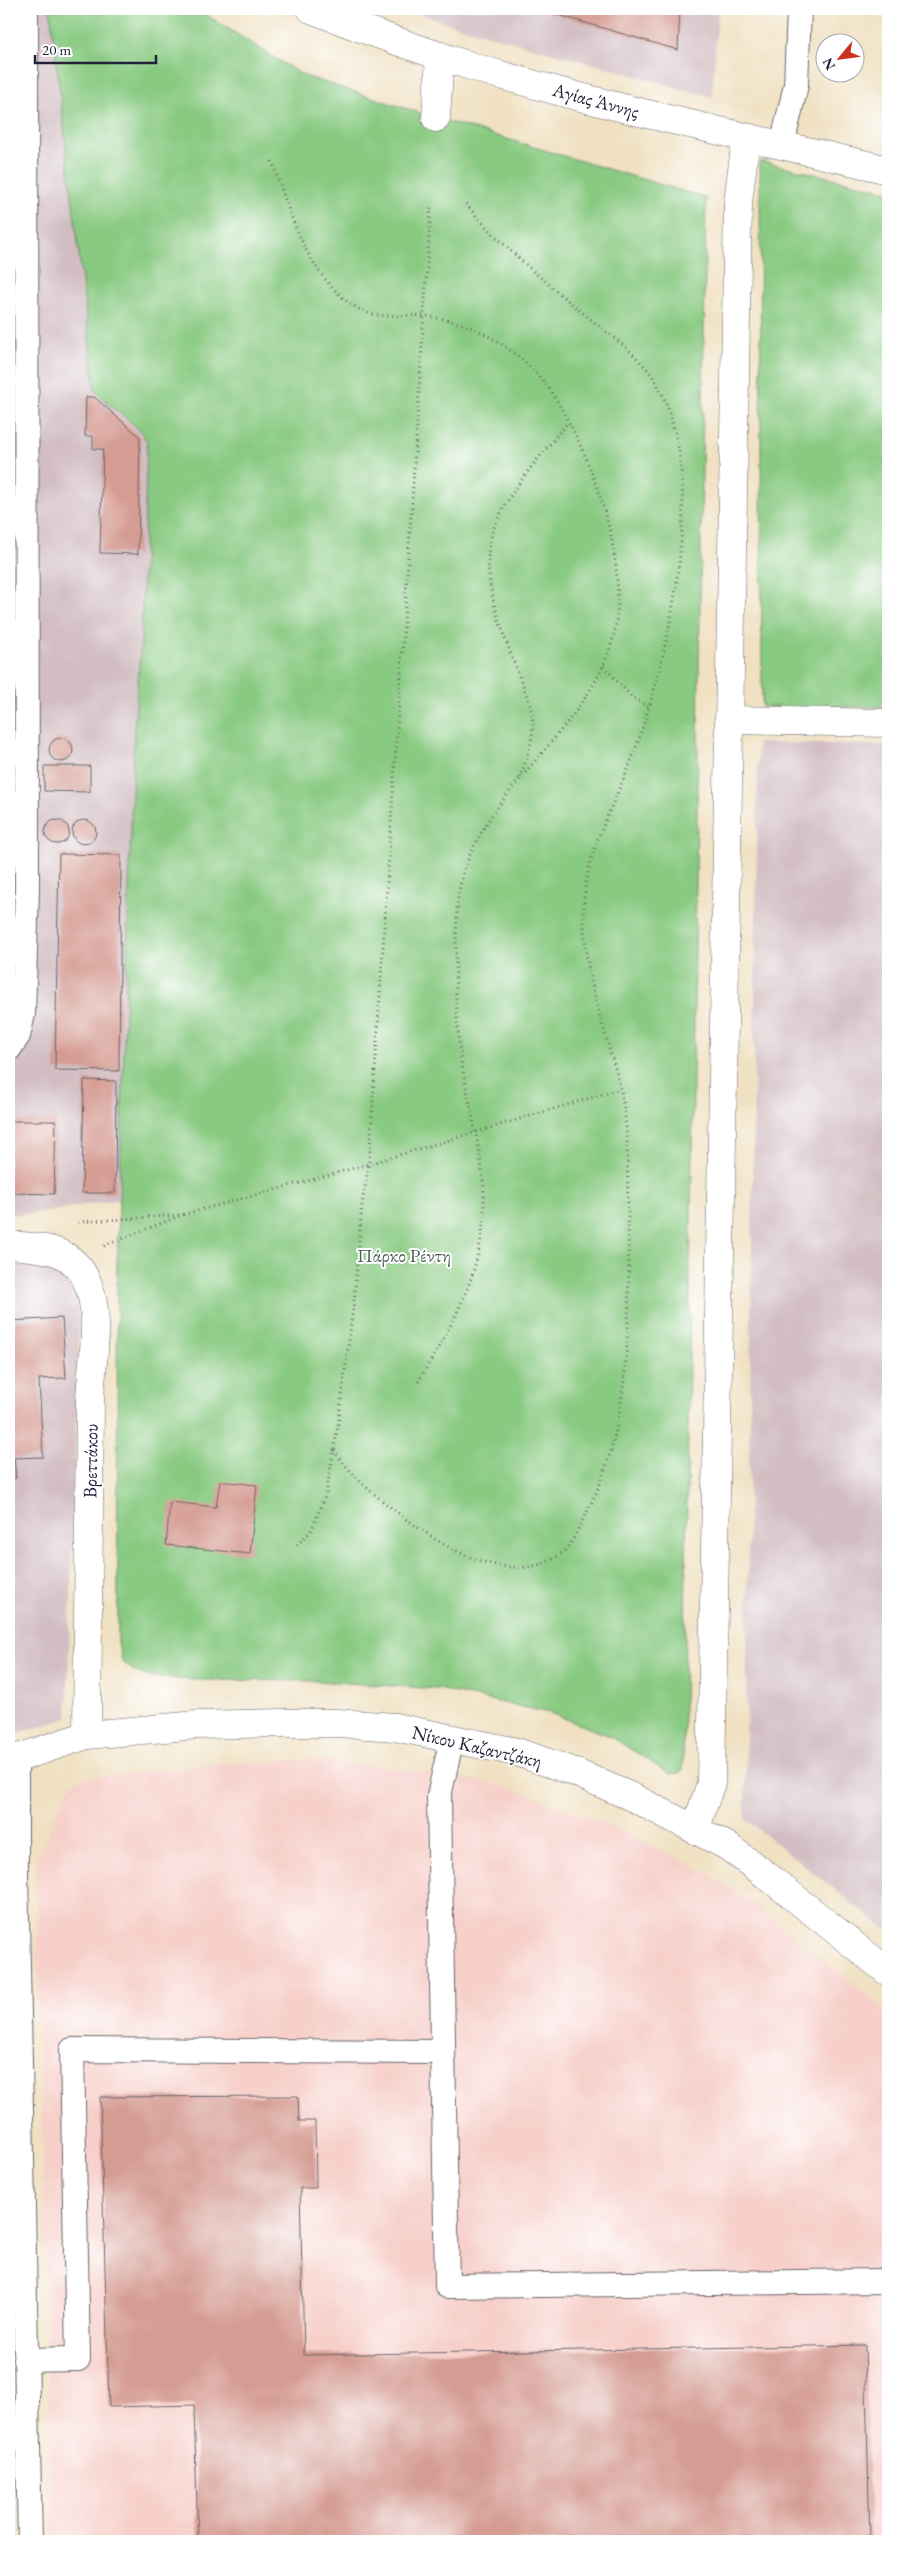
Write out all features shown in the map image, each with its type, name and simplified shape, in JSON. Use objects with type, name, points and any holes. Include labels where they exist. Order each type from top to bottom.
[{"type":"street","name":"Αγίας Άννης","points":[[311,9],[440,56],[623,108],[888,170]]},
{"type":"street","points":[[436,118],[440,56]]},
{"type":"street","points":[[695,1830],[711,1783],[738,202],[746,138]]},
{"type":"street","points":[[729,720],[888,723]]},
{"type":"street","name":"Βρεττάκου","points":[[9,1246],[48,1248],[65,1255],[77,1267],[88,1283],[94,1307],[90,1380],[87,1734]]},
{"type":"street","name":"Νίκου Καζαντζάκη","points":[[12,1760],[87,1734],[197,1724],[338,1723],[395,1727],[517,1752],[572,1771],[634,1798],[727,1846],[766,1874],[888,1972]]},
{"type":"lane","points":[[9,1048],[18,1036],[23,1014],[27,889],[26,9]]},
{"type":"lane","points":[[782,145],[796,85],[800,9]]},
{"type":"lane","points":[[452,1738],[439,1796],[447,2286],[888,2281]]},
{"type":"lane","points":[[12,1760],[30,2541]]},
{"type":"lane","points":[[25,2360],[78,2359],[72,2050],[443,2052]]},
{"type":"path","points":[[272,161],[293,222],[308,252],[326,280],[342,297],[361,310],[381,317],[423,316],[483,331],[540,375],[561,407],[600,498],[612,542],[618,580],[612,647],[603,666],[581,702],[480,833],[465,865],[459,892],[456,966],[457,1037],[476,1132],[484,1193],[480,1244],[471,1279],[457,1311],[417,1384]]},
{"type":"path","points":[[334,1450],[352,1471],[410,1522],[440,1542],[467,1556],[495,1565],[515,1567],[547,1561],[564,1552],[587,1514],[603,1473],[615,1431],[625,1369],[628,1325],[627,1178],[623,1102],[588,972],[584,903],[588,869],[635,750],[648,707],[670,617],[681,518],[682,465],[666,402],[654,379],[634,356],[536,273],[463,201]]},
{"type":"path","points":[[297,1545],[311,1531],[320,1515],[326,1494],[334,1450],[354,1300],[362,1204],[369,1164],[430,206]]},
{"type":"path","points":[[520,781],[531,744],[533,716],[496,610],[489,573],[490,550],[493,529],[516,491],[568,422]]},
{"type":"path","points":[[603,666],[631,696],[648,707]]},
{"type":"path","points":[[77,1267],[110,1242],[182,1215],[369,1164],[620,1089]]},
{"type":"path","points":[[76,1222],[182,1215]]},
{"type":"shaded area","points":[[9,9],[50,9],[99,395],[144,435],[147,443],[141,642],[134,732],[120,1199],[40,1213],[9,1215]]},
{"type":"shaded area","points":[[404,9],[718,9],[712,97],[467,29]]},
{"type":"shaded area","points":[[758,743],[888,745],[888,1931],[745,1819]]},
{"type":"shaded area","points":[[33,1257],[51,1263],[68,1282],[77,1300],[79,1323],[67,1718],[9,1736],[9,1258]]},
{"type":"shaded area","points":[[313,1759],[455,1776],[514,1789],[610,1826],[686,1862],[746,1898],[888,2012],[888,2541],[52,2541],[35,1864],[67,1790],[78,1779],[216,1764]]},
{"type":"green space","name":"Πάρκο Ρέντη","points":[[50,9],[197,9],[302,75],[436,118],[706,198],[683,1770],[679,1773],[670,1774],[610,1736],[550,1713],[438,1689],[317,1681],[192,1680],[147,1676],[134,1671],[122,1661],[118,1644],[117,1267],[134,732],[141,642],[147,443],[139,430],[107,403],[95,390]]},
{"type":"green space","points":[[760,161],[888,191],[888,707],[762,707]]},
{"type":"building","points":[[538,9],[680,9],[678,50]]},
{"type":"building","points":[[86,397],[94,397],[140,437],[138,554],[100,553],[103,449],[93,449],[93,436],[85,436]]},
{"type":"building","points":[[9,656],[13,656],[10,852],[9,852]]},
{"type":"building","points":[[61,738],[70,741],[73,750],[70,759],[61,762],[52,759],[49,750],[52,741]]},
{"type":"building","points":[[44,766],[90,766],[90,792],[44,791]]},
{"type":"building","points":[[57,820],[66,823],[69,832],[66,841],[57,844],[48,841],[45,832],[48,823]]},
{"type":"building","points":[[84,820],[93,823],[96,832],[93,841],[84,844],[75,841],[72,832],[75,823]]},
{"type":"building","points":[[59,854],[121,855],[119,1071],[55,1070]]},
{"type":"building","points":[[84,1080],[116,1081],[115,1193],[82,1193]]},
{"type":"building","points":[[9,1121],[56,1121],[54,1194],[9,1193]]},
{"type":"building","points":[[62,1318],[66,1378],[39,1379],[43,1457],[14,1458],[16,1478],[9,1479],[9,1321]]},
{"type":"building","points":[[220,1481],[257,1485],[250,1554],[166,1545],[170,1502],[216,1507]]},
{"type":"building","points":[[298,2096],[299,2121],[315,2121],[316,2188],[300,2188],[304,2355],[865,2345],[870,2541],[198,2541],[194,2405],[109,2407],[100,2097]]}]
